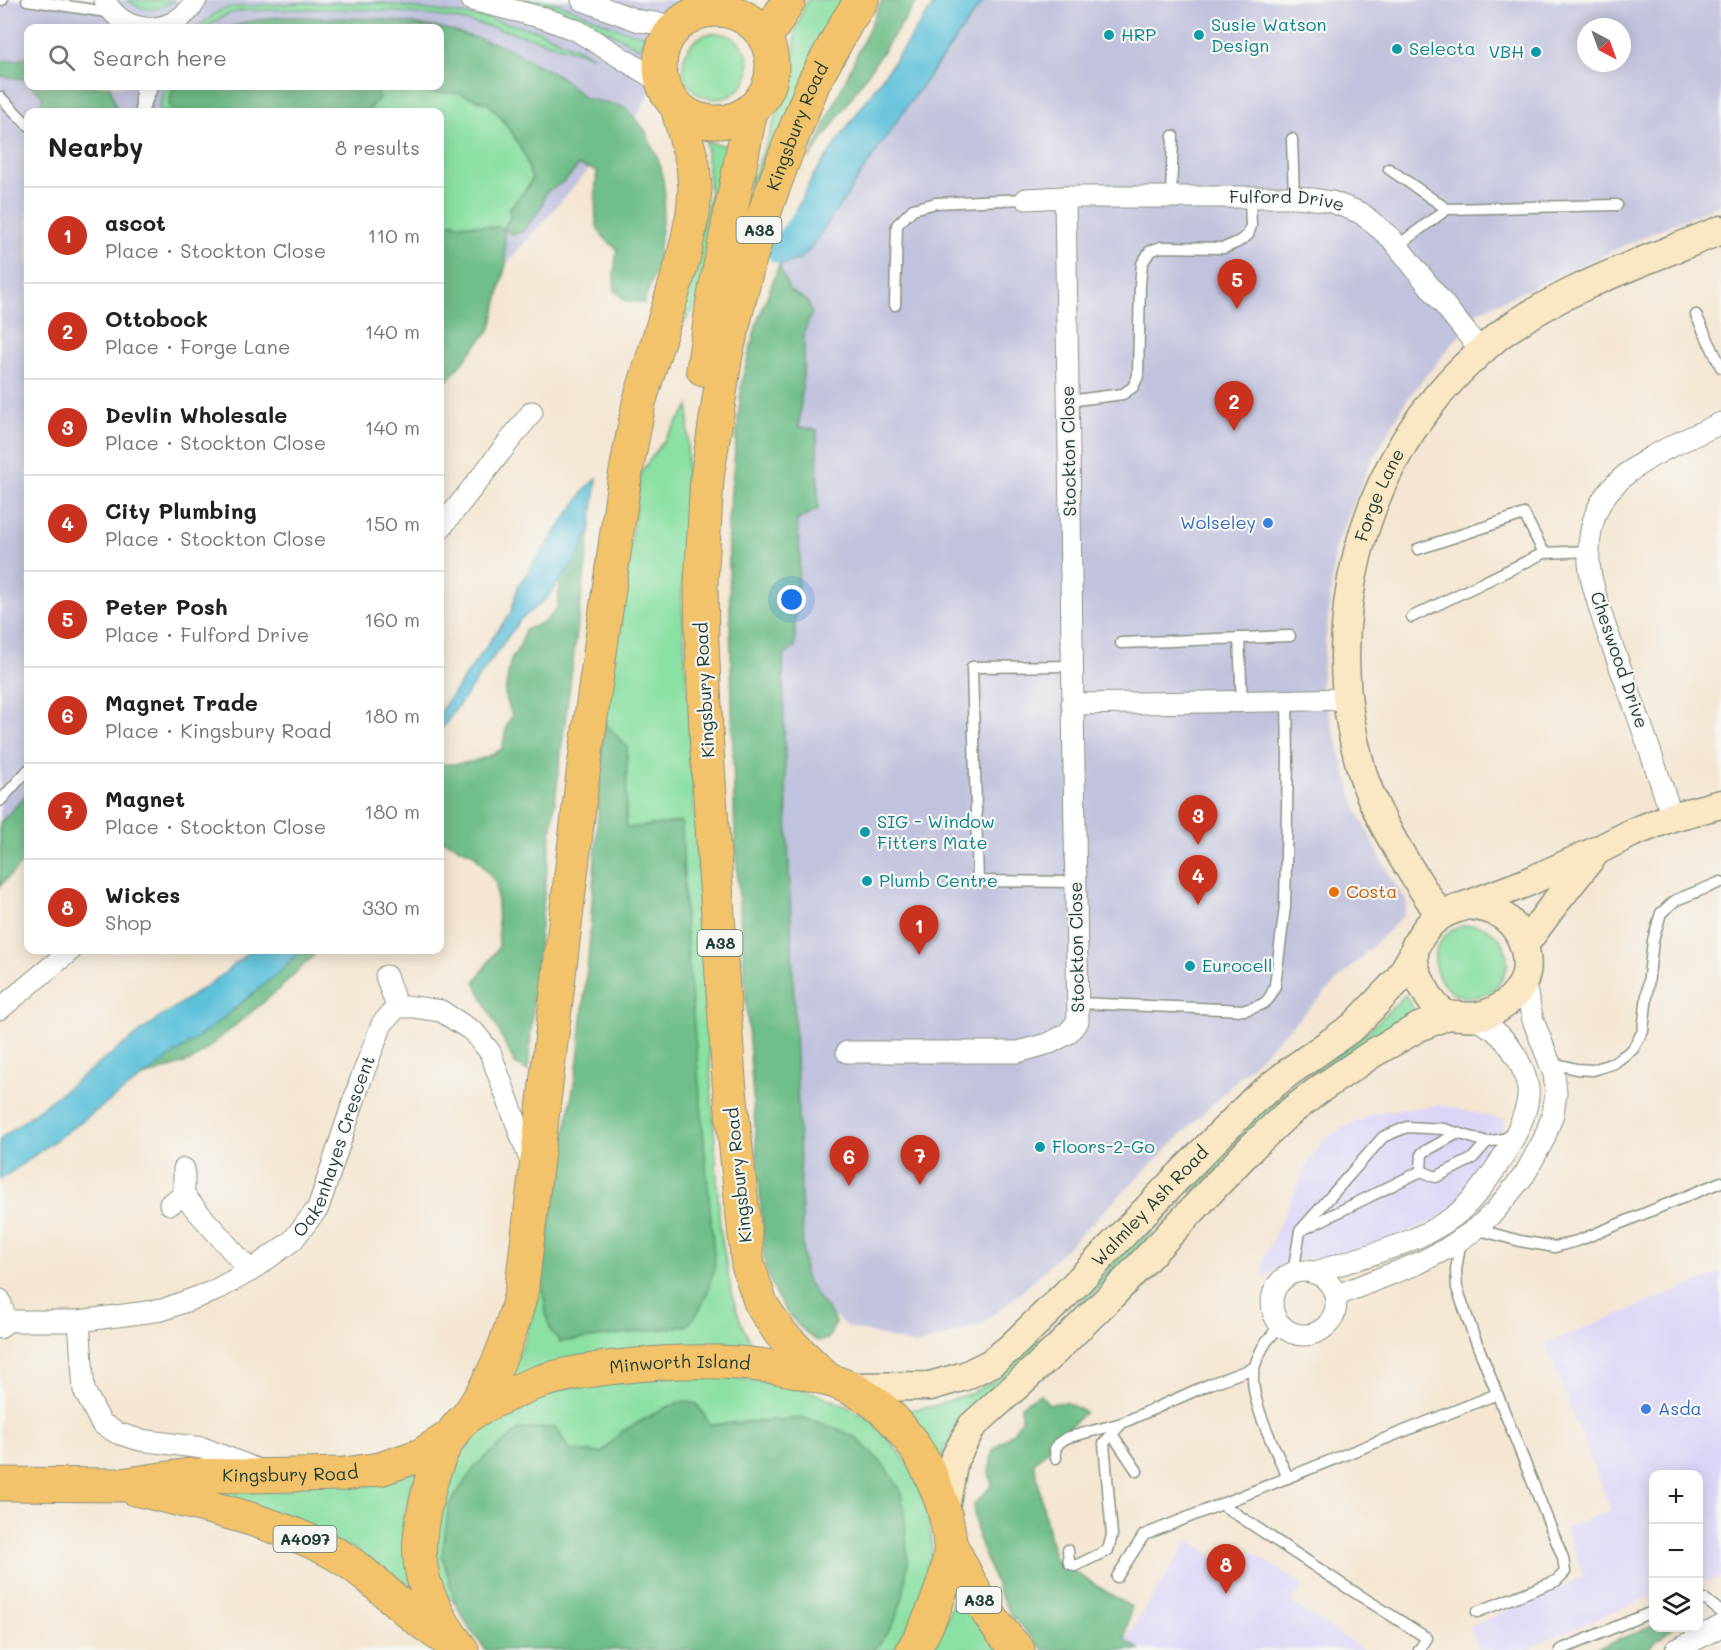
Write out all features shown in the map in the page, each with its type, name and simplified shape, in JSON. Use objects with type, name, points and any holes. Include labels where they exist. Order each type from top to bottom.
[{"type":"main road","points":[[751,110],[737,118],[721,122],[705,122],[690,116],[669,95],[660,71],[663,46],[677,26],[711,5],[740,15],[754,25],[765,39],[789,0]]},
{"type":"main road","name":"Kingsbury Road","points":[[839,1384],[782,1334],[771,1321],[761,1304],[748,1265],[729,1080],[706,729],[701,584],[707,478],[726,354],[748,265],[790,140],[814,82],[862,0]]},
{"type":"main road","name":"A38","points":[[707,478],[700,434],[701,386],[713,301],[751,110],[762,99],[769,84],[772,69],[765,39]]},
{"type":"main road","name":"Kingsbury Road","points":[[0,1484],[121,1485],[189,1475],[344,1474],[380,1468],[421,1455],[459,1426],[482,1395],[497,1367],[510,1335],[521,1294],[583,774],[624,482],[639,404],[684,256],[693,213],[695,189],[693,164],[669,95]]},
{"type":"main road","name":"Minworth Island","points":[[459,1426],[491,1402],[537,1382],[568,1374],[667,1361],[743,1363],[799,1371],[839,1384],[878,1405],[918,1451],[937,1488],[947,1528],[948,1562],[941,1590],[925,1632],[913,1650]]},
{"type":"main road","points":[[459,1426],[432,1476],[423,1519],[420,1558],[428,1593],[450,1636],[461,1650]]},
{"type":"main road","name":"Kingsbury Road","points":[[121,1485],[262,1523],[336,1554],[372,1580],[423,1624],[461,1650]]},
{"type":"main road","name":"A38","points":[[947,1528],[978,1600],[1018,1650]]},
{"type":"street","points":[[180,23],[196,0]]},
{"type":"street","points":[[472,0],[544,18],[578,31],[669,95]]},
{"type":"street","points":[[582,0],[639,21],[677,26]]},
{"type":"street","points":[[118,16],[133,24]]},
{"type":"street","name":"Stockton Close","points":[[847,1052],[1018,1053],[1050,1043],[1067,1034],[1078,1022],[1065,197]]},
{"type":"street","name":"Fulford Drive","points":[[1026,199],[1294,197],[1332,202],[1361,213],[1391,238],[1481,351]]},
{"type":"street","name":"Forge Lane","points":[[1440,915],[1394,843],[1370,794],[1361,767],[1346,699],[1347,611],[1353,575],[1369,513],[1388,470],[1416,424],[1439,393],[1481,351],[1519,321],[1558,298],[1721,230]]},
{"type":"street","points":[[444,524],[532,412]]},
{"type":"street","name":"Cheswood Drive","points":[[1672,818],[1647,739],[1604,625],[1591,573],[1589,533],[1608,492],[1638,465],[1721,423]]},
{"type":"street","points":[[1072,704],[1346,699]]},
{"type":"street","points":[[1303,1273],[1321,1276],[1335,1296],[1334,1315],[1329,1323],[1322,1330],[1304,1335],[1286,1330],[1274,1314],[1273,1295],[1277,1285],[1284,1278],[1422,1236],[1455,1216],[1479,1193],[1501,1161],[1523,1116],[1528,1091],[1522,1067],[1495,1031],[1434,1004],[1418,978],[1414,953],[1418,940],[1428,925],[1440,915],[1453,909],[1528,882],[1634,832],[1721,804]]},
{"type":"street","points":[[1524,945],[1598,850]]},
{"type":"street","points":[[1461,1016],[1500,1008],[1520,990],[1527,962],[1524,945],[1517,930],[1504,916],[1487,908],[1468,905]]},
{"type":"street","name":"Walmley Ash Road","points":[[839,1384],[930,1386],[964,1376],[991,1364],[1066,1294],[1255,1099],[1354,1026],[1399,979],[1414,953]]},
{"type":"street","points":[[0,1009],[66,954]]},
{"type":"street","points":[[386,976],[397,1007],[441,1011],[474,1032],[490,1052],[535,1174]]},
{"type":"street","points":[[1335,1296],[1419,1263],[1448,1248],[1469,1234],[1495,1211],[1525,1174],[1544,1139],[1553,1114],[1556,1093],[1554,1074],[1533,1020],[1524,981]]},
{"type":"street","name":"Oakenhayes Crescent","points":[[0,1300],[3,1325],[79,1321],[162,1310],[214,1291],[250,1271],[292,1241],[318,1209],[361,1078],[382,1024],[397,1007]]},
{"type":"street","name":"Walmley Ash Road","points":[[947,1528],[954,1460],[972,1426],[1057,1349],[1113,1294],[1252,1147],[1285,1116],[1375,1052],[1419,1027],[1461,1016]]},
{"type":"street","points":[[184,1169],[177,1200],[250,1271]]},
{"type":"street","points":[[79,1321],[84,1390],[101,1423],[117,1433],[140,1440],[203,1448],[272,1475]]},
{"type":"street","points":[[1676,1650],[1721,1626]]},
{"type":"lane","points":[[27,0],[118,16]]},
{"type":"lane","points":[[141,90],[141,108]]},
{"type":"lane","points":[[143,108],[151,90]]},
{"type":"lane","points":[[0,97],[24,121]]},
{"type":"lane","points":[[1171,197],[1173,136]]},
{"type":"lane","points":[[1292,139],[1294,197]]},
{"type":"lane","points":[[1389,169],[1447,209]]},
{"type":"lane","points":[[1068,401],[1123,394],[1133,387],[1138,376],[1142,264],[1150,251],[1161,247],[1224,248],[1238,242],[1248,235],[1251,226],[1250,197]]},
{"type":"lane","points":[[895,306],[897,225],[913,209],[936,203],[1026,199]]},
{"type":"lane","points":[[1396,246],[1447,209],[1617,205]]},
{"type":"lane","points":[[1696,315],[1721,367]]},
{"type":"lane","points":[[1418,549],[1524,514],[1544,553]]},
{"type":"lane","points":[[1412,617],[1544,553],[1589,551]]},
{"type":"lane","points":[[1121,643],[1290,636]]},
{"type":"lane","points":[[1239,638],[1242,702]]},
{"type":"lane","points":[[1072,666],[972,667],[978,881],[1076,882]]},
{"type":"lane","points":[[1078,1003],[1245,1010],[1261,1006],[1271,997],[1275,985],[1285,907],[1287,701]]},
{"type":"lane","points":[[0,801],[24,774]]},
{"type":"lane","points":[[1550,1062],[1576,1069],[1593,1070],[1614,1063],[1633,1049],[1643,1031],[1653,940],[1661,913],[1676,900],[1721,882]]},
{"type":"lane","points":[[1303,1273],[1300,1231],[1383,1137],[1407,1126],[1444,1130],[1487,1142],[1513,1137]]},
{"type":"lane","points":[[1421,1171],[1422,1153],[1458,1133]]},
{"type":"lane","points":[[1300,1231],[1421,1171],[1436,1177],[1472,1159],[1487,1142]]},
{"type":"lane","points":[[1477,1612],[1556,1581],[1566,1572],[1563,1558],[1457,1288],[1456,1270],[1469,1234],[1555,1247],[1580,1240],[1721,1182]]},
{"type":"lane","points":[[1279,1323],[1278,1329],[1259,1354],[1252,1379],[1256,1403],[1288,1478]]},
{"type":"lane","points":[[1056,1458],[1055,1449],[1066,1438],[1122,1423],[1210,1384],[1254,1368]]},
{"type":"lane","points":[[1117,1577],[1144,1535],[1497,1394]]},
{"type":"lane","points":[[1068,1550],[1070,1563],[1075,1566],[1108,1550],[1112,1535],[1104,1443],[1122,1423]]},
{"type":"lane","points":[[1112,1434],[1137,1471]]},
{"type":"lane","points":[[1221,1504],[1427,1638],[1419,1650]]},
{"type":"lane","points":[[1703,1600],[1706,1600],[1721,1612]]},
{"type":"lane","points":[[1560,1650],[1649,1613]]},
{"type":"shaded area","points":[[0,0],[694,0],[641,110],[506,264],[491,328],[444,384],[444,108],[24,108],[24,861],[0,886]]},
{"type":"shaded area","points":[[984,0],[1721,0],[1721,204],[1479,311],[1408,398],[1369,466],[1335,550],[1321,687],[1357,811],[1393,882],[1407,902],[1404,915],[1023,1291],[980,1325],[916,1345],[848,1327],[810,1299],[797,1272],[760,473],[779,265],[799,260]]},
{"type":"shaded area","points":[[1441,1105],[1506,1120],[1481,1175],[1456,1206],[1432,1223],[1334,1257],[1299,1259],[1280,1265],[1264,1278],[1263,1260],[1307,1165],[1324,1138],[1374,1113]]},
{"type":"shaded area","name":"Asda","points":[[1721,1273],[1721,1577],[1703,1583],[1703,1470],[1649,1470],[1649,1598],[1541,1642],[1530,1650],[1480,1650],[1469,1627],[1584,1577],[1565,1528],[1611,1510],[1545,1344]]},
{"type":"shaded area","points":[[1189,1540],[1237,1571],[1251,1551],[1303,1585],[1292,1603],[1364,1650],[1140,1650],[1125,1640]]},
{"type":"green space","points":[[128,0],[173,0],[162,7],[150,9],[139,7]]},
{"type":"green space","points":[[522,0],[555,3],[618,29],[645,35],[639,48],[610,32],[566,13]]},
{"type":"green space","points":[[807,0],[844,0],[745,235],[750,179],[755,174],[786,89],[795,52],[795,31]]},
{"type":"green space","points":[[882,0],[918,0],[809,159]]},
{"type":"green space","points":[[299,3],[379,3],[486,18],[539,31],[593,56],[481,25],[443,17],[393,11],[317,9],[241,11],[228,14],[212,24],[202,24],[219,11],[232,7]]},
{"type":"green space","points":[[278,17],[379,19],[412,24],[241,24]]},
{"type":"green space","points":[[444,29],[507,47],[560,76],[584,98],[625,107],[645,130],[661,167],[665,195],[657,265],[644,303],[626,301],[615,291],[617,249],[601,235],[596,223],[597,171],[578,165],[564,181],[546,192],[542,206],[524,231],[513,235],[504,228],[510,218],[509,209],[532,179],[525,157],[512,133],[487,103],[459,93],[430,93],[425,90],[444,90]]},
{"type":"green space","points":[[716,33],[729,36],[739,43],[746,53],[749,66],[746,79],[739,89],[729,96],[716,99],[703,96],[693,89],[686,79],[683,66],[686,53],[693,43],[703,36]]},
{"type":"green space","points":[[24,58],[24,79],[0,76],[0,61]]},
{"type":"green space","points":[[36,90],[111,90],[116,108],[42,108],[42,95]]},
{"type":"green space","points":[[163,90],[174,90],[170,99],[171,108],[160,108]]},
{"type":"green space","points":[[173,90],[376,90],[379,98],[369,108],[171,108]]},
{"type":"green space","points":[[358,90],[425,90],[430,93],[459,93],[487,103],[512,133],[525,157],[532,179],[509,209],[510,218],[504,228],[444,222],[444,108],[372,107]]},
{"type":"green space","points":[[706,142],[730,146],[702,296],[663,354],[710,196]]},
{"type":"green space","points":[[444,222],[504,228],[506,264],[491,328],[444,384]]},
{"type":"green space","points":[[779,265],[789,290],[807,301],[812,313],[804,332],[799,427],[817,430],[818,509],[797,520],[800,607],[795,617],[795,646],[783,657],[804,1275],[832,1315],[835,1324],[828,1339],[817,1341],[798,1325],[784,1308],[765,1267],[735,843],[728,522],[742,380],[758,320]]},
{"type":"green space","points":[[689,406],[682,599],[720,1229],[736,1309],[749,1339],[758,1352],[505,1381],[520,1352],[531,1319],[541,1273],[551,1331],[685,923],[682,822],[625,828],[627,747],[604,722],[641,472]]},
{"type":"green space","points":[[591,526],[547,866],[528,1071],[515,1064],[475,982],[499,946],[496,883],[474,854],[444,841],[444,764],[472,762],[502,749],[507,724],[512,716],[505,694],[510,662],[520,645],[525,630],[546,621],[557,608],[561,579],[579,556]]},
{"type":"green space","points":[[604,722],[627,747],[626,828],[682,822],[685,923],[715,1265],[702,1306],[686,1326],[560,1342],[551,1331],[547,1318],[541,1273],[578,1061],[589,948]]},
{"type":"green space","points":[[24,797],[24,861],[0,886],[0,823]]},
{"type":"green space","points":[[1471,925],[1491,931],[1501,941],[1507,961],[1501,981],[1491,991],[1471,997],[1451,991],[1441,981],[1435,961],[1441,941],[1451,931]]},
{"type":"green space","points":[[297,954],[315,954],[278,990],[193,1060],[140,1078],[203,1033]]},
{"type":"green space","points":[[1405,995],[1417,1014],[1191,1192],[1186,1186],[1256,1115],[1376,1024]]},
{"type":"green space","points":[[1177,1194],[1182,1200],[1049,1342],[964,1414],[939,1462],[903,1411],[934,1406],[972,1393],[996,1380],[1080,1301]]},
{"type":"green space","points":[[701,1373],[789,1385],[842,1404],[870,1419],[914,1472],[929,1519],[932,1552],[919,1607],[894,1650],[872,1650],[879,1644],[905,1530],[900,1489],[856,1438],[837,1429],[804,1418],[710,1425],[697,1404],[667,1407],[621,1432],[602,1453],[570,1451],[442,1555],[456,1604],[445,1593],[435,1566],[432,1538],[445,1479],[460,1455],[481,1431],[509,1410],[564,1388]]},
{"type":"green space","points":[[1040,1394],[1049,1404],[1065,1402],[1085,1412],[1034,1463],[1054,1559],[1131,1607],[1125,1640],[1140,1650],[1044,1650],[1012,1617],[1000,1595],[978,1538],[973,1506],[992,1485],[989,1472],[993,1450],[1014,1431],[1021,1420],[1021,1406]]},
{"type":"green space","points":[[685,1401],[697,1404],[710,1425],[805,1418],[838,1429],[856,1438],[883,1464],[900,1489],[908,1563],[903,1597],[894,1623],[879,1644],[872,1650],[486,1650],[469,1628],[456,1604],[442,1555],[449,1505],[476,1465],[519,1430],[556,1427],[570,1451],[602,1453],[621,1432],[667,1407]]},
{"type":"green space","points":[[418,1471],[406,1505],[403,1526],[414,1592],[354,1549],[216,1496],[217,1490]]},
{"type":"green space","points":[[960,1579],[1005,1650],[931,1650],[948,1616]]},
{"type":"green space","points":[[1649,1628],[1649,1632],[1667,1632],[1646,1650],[1593,1650]]},
{"type":"water","points":[[937,0],[984,0],[908,105],[810,249],[799,260],[779,265],[793,216],[813,176]]},
{"type":"water","points":[[597,478],[591,526],[579,556],[546,599],[520,620],[444,725],[444,706],[511,612],[518,586],[588,486]]},
{"type":"water","points":[[246,954],[297,954],[277,974],[208,1030],[0,1180],[0,1139],[152,1023],[222,975]]},
{"type":"waterway","points":[[778,252],[802,219]]},
{"type":"place","name":"HRP","points":[[1109,35]]},
{"type":"place","name":"Susie Watson Design","points":[[1199,35]]},
{"type":"place","name":"Selecta","points":[[1397,49]]},
{"type":"place","name":"VBH","points":[[1536,52]]},
{"type":"place","name":"Peter Posh","points":[[1237,309]]},
{"type":"place","name":"Ottobock","points":[[1234,431]]},
{"type":"place","name":"Wolseley","points":[[1268,523]]},
{"type":"place","name":"SIG - Window Fitters Mate","points":[[865,832]]},
{"type":"place","name":"Devlin Wholesale","points":[[1198,845]]},
{"type":"place","name":"Plumb Centre","points":[[867,881]]},
{"type":"place","name":"Costa","points":[[1334,892]]},
{"type":"place","name":"City Plumbing","points":[[1198,905]]},
{"type":"place","name":"ascot","points":[[919,955]]},
{"type":"place","name":"Eurocell","points":[[1190,966]]},
{"type":"place","name":"Floors-2-Go","points":[[1040,1147]]},
{"type":"place","name":"Magnet","points":[[920,1185]]},
{"type":"place","name":"Magnet Trade","points":[[849,1186]]},
{"type":"place","name":"Asda","points":[[1646,1409]]},
{"type":"place","name":"Wickes","points":[[1226,1594]]}]
